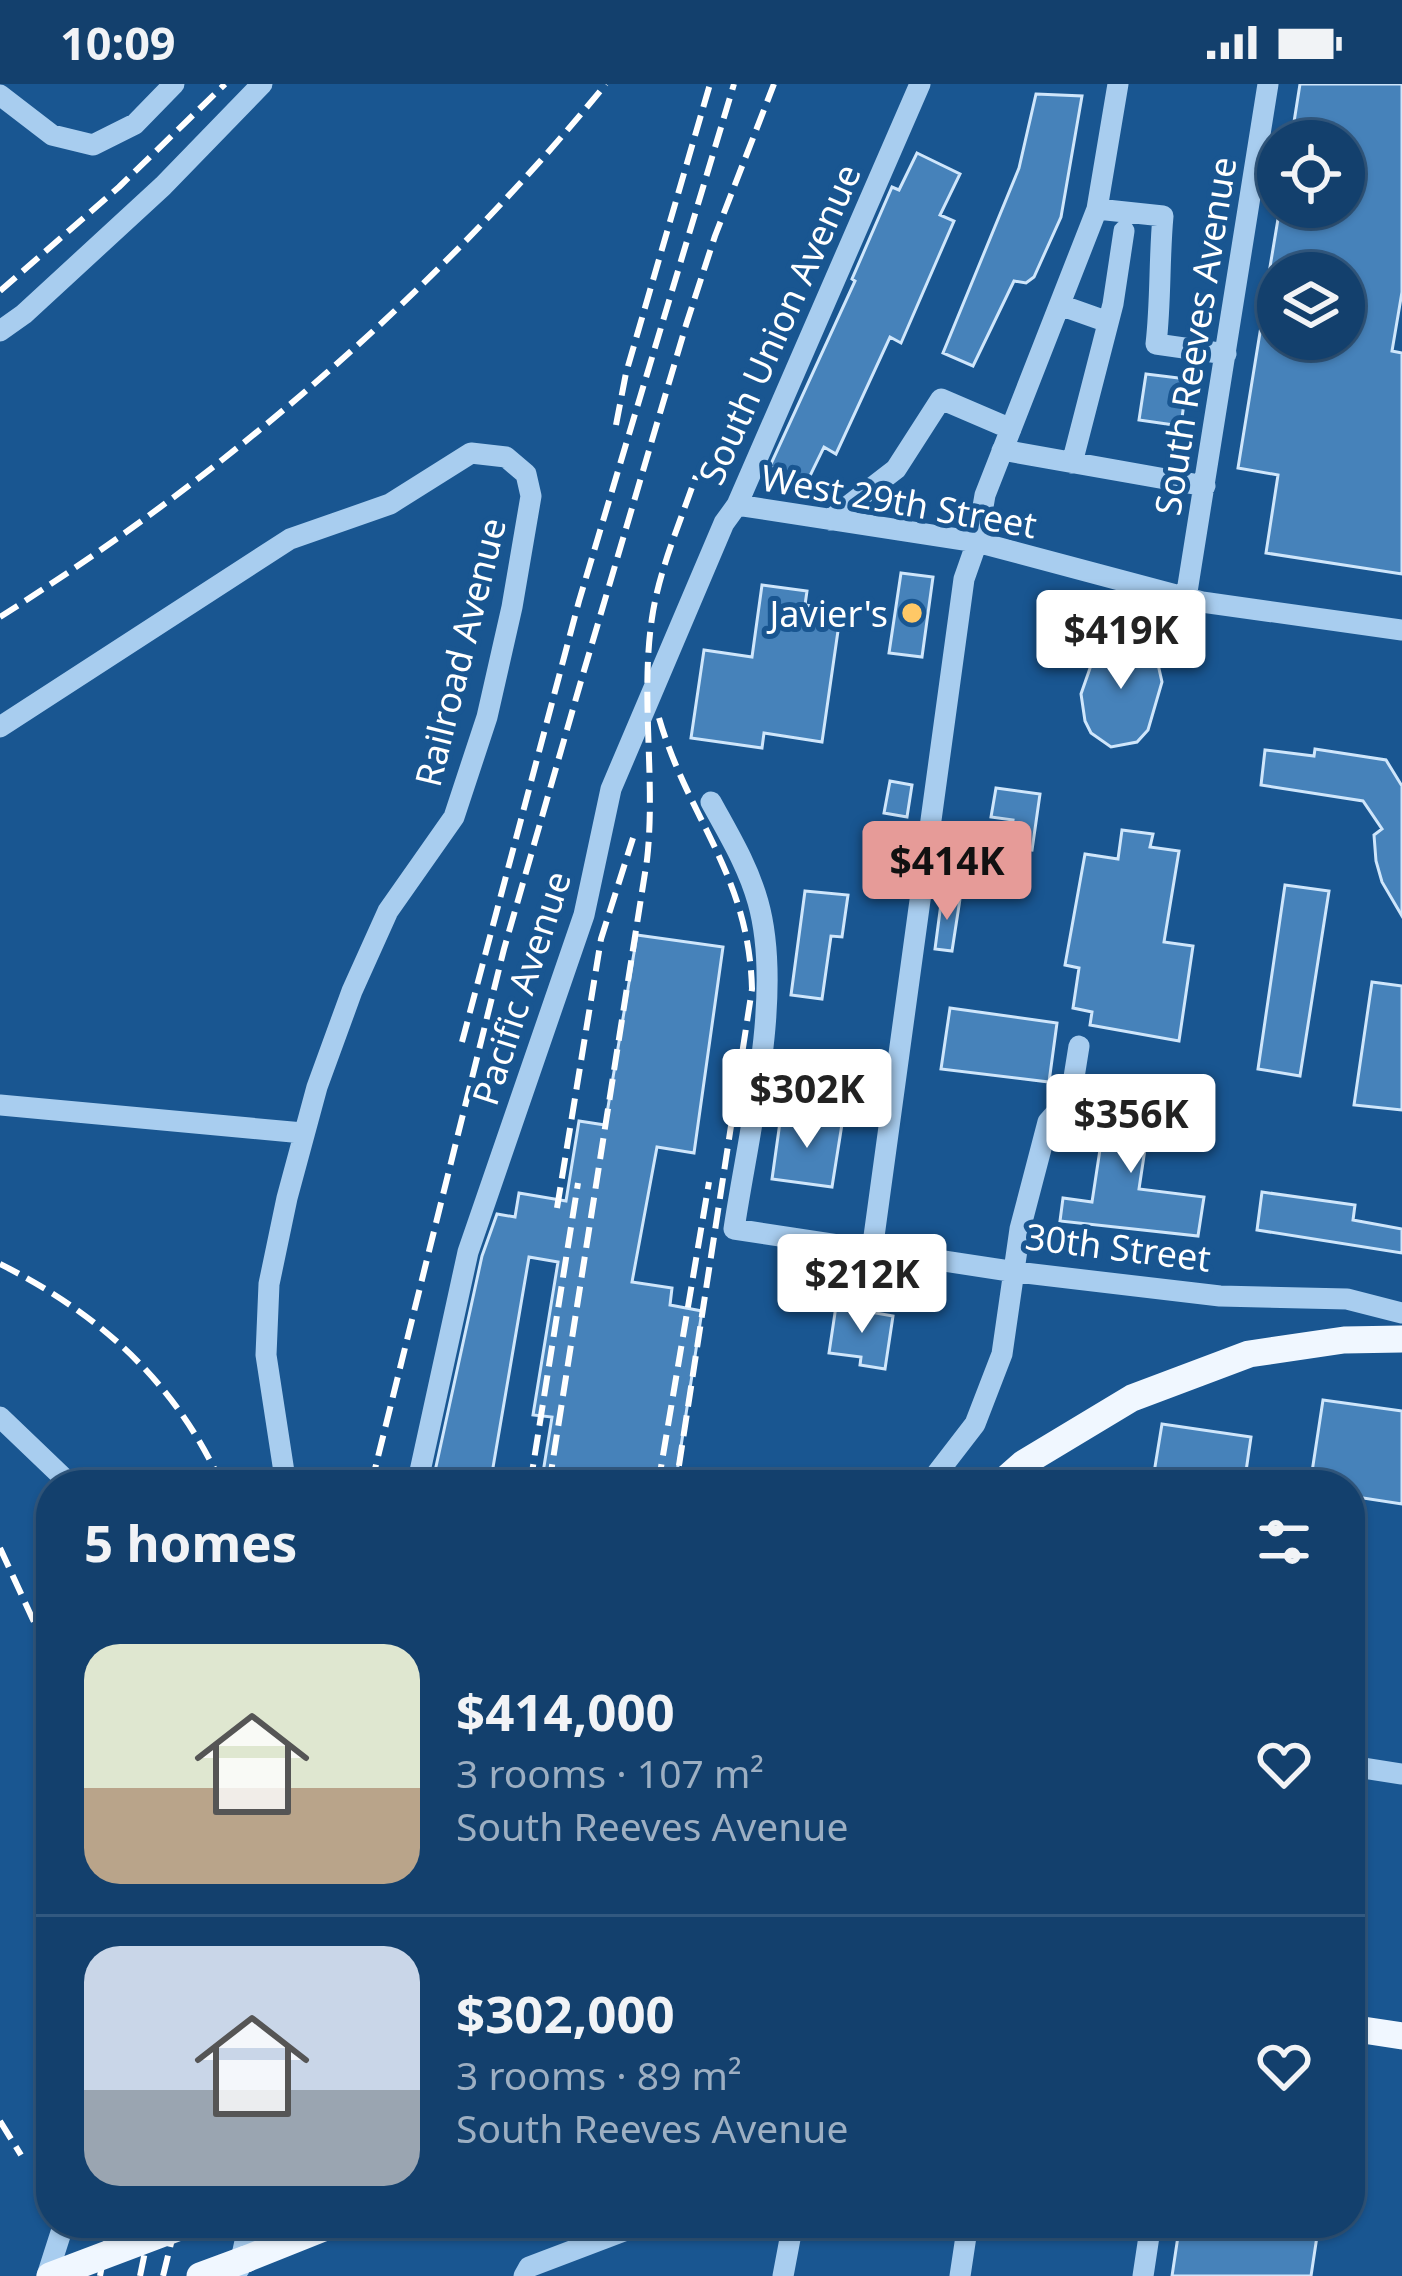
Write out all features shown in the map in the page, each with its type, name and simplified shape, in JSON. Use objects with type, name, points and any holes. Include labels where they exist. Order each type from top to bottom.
[{"type":"main road","points":[[1016,1470],[1132,1398],[1250,1354],[1344,1340],[1402,1339]]},
{"type":"main road","points":[[1365,2030],[1402,2036]]},
{"type":"main road","points":[[48,2276],[150,2238]]},
{"type":"main road","points":[[200,2276],[242,2267],[304,2238]]},
{"type":"street","points":[[0,95],[52,135],[93,145],[135,124],[174,84]]},
{"type":"street","points":[[0,331],[163,186],[262,84]]},
{"type":"street","name":"South Union Avenue","points":[[730,514],[920,84]]},
{"type":"street","points":[[872,1251],[964,579],[985,495],[1097,209],[1118,84]]},
{"type":"street","name":"South Reeves Avenue","points":[[1186,598],[1268,84]]},
{"type":"street","points":[[1097,209],[1163,216],[1156,344],[1226,354]]},
{"type":"street","points":[[1072,463],[1108,322],[1124,231]]},
{"type":"street","points":[[1060,305],[1108,322]]},
{"type":"street","points":[[830,520],[896,469],[940,400],[1006,440],[1072,463],[1205,486]]},
{"type":"street","name":"Railroad Avenue","points":[[0,727],[290,539],[390,503],[471,453],[506,457],[526,474],[531,496],[512,607],[487,717],[454,817],[388,911],[352,991],[303,1133],[269,1284],[266,1355],[284,1470]]},
{"type":"street","name":"West 29th Street","points":[[730,514],[830,520],[976,542],[1186,598],[1402,630]]},
{"type":"street","name":"Pacific Avenue","points":[[420,1470],[468,1252],[584,915],[611,789],[730,514]]},
{"type":"street","name":"30th Street","points":[[711,802],[739,852],[757,898],[768,968],[766,1013],[734,1229],[1016,1272],[1220,1296],[1347,1299],[1402,1313]]},
{"type":"street","points":[[940,1470],[975,1424],[1002,1354],[1020,1229],[1048,1122],[1071,1096],[1079,1046]]},
{"type":"street","points":[[0,1105],[303,1133]]},
{"type":"street","points":[[0,1417],[55,1470]]},
{"type":"street","points":[[1365,1768],[1402,1774]]},
{"type":"street","points":[[48,2276],[59,2238]]},
{"type":"street","points":[[524,2276],[529,2266],[603,2238]]},
{"type":"street","points":[[783,2276],[791,2238]]},
{"type":"street","points":[[960,2276],[966,2238]]},
{"type":"street","points":[[1143,2276],[1149,2238]]},
{"type":"building","points":[[1300,84],[1402,84],[1402,292],[1392,351],[1402,353],[1402,574],[1266,553],[1278,475],[1238,468],[1257,351],[1257,360],[1365,360],[1365,252],[1272,252],[1276,228],[1365,228],[1365,120],[1294,120]]},
{"type":"building","points":[[1036,94],[1082,96],[1061,217],[1034,277],[1026,283],[1014,281],[973,366],[943,353],[1019,168]]},
{"type":"building","points":[[917,153],[960,174],[940,215],[954,221],[901,343],[890,337],[836,454],[824,447],[806,484],[770,466],[855,281],[892,187],[899,190]]},
{"type":"building","points":[[1146,374],[1187,379],[1181,426],[1139,420]]},
{"type":"building","points":[[901,573],[933,577],[922,657],[889,653]]},
{"type":"building","points":[[762,585],[807,591],[805,605],[841,610],[822,742],[764,733],[762,748],[691,738],[704,650],[752,657]]},
{"type":"building","points":[[1126,636],[1149,649],[1162,682],[1148,730],[1137,742],[1111,747],[1091,733],[1081,694],[1096,651],[1111,637]]},
{"type":"building","points":[[1315,749],[1386,760],[1402,786],[1402,916],[1376,861],[1374,835],[1382,829],[1363,801],[1261,785],[1265,750],[1314,756]]},
{"type":"building","points":[[890,781],[912,785],[907,817],[884,813]]},
{"type":"building","points":[[996,788],[1040,794],[1032,850],[1009,847],[1013,820],[991,817]]},
{"type":"building","points":[[1122,830],[1153,834],[1150,847],[1179,851],[1164,942],[1193,946],[1179,1041],[1090,1025],[1092,1012],[1073,1008],[1079,968],[1065,965],[1085,854],[1118,859]]},
{"type":"building","points":[[1285,885],[1329,891],[1300,1076],[1258,1069]]},
{"type":"building","points":[[805,891],[848,895],[842,937],[831,936],[822,999],[791,995]]},
{"type":"building","points":[[942,896],[960,899],[952,951],[935,949]]},
{"type":"building","points":[[637,935],[723,947],[694,1153],[657,1147],[632,1282],[672,1288],[670,1305],[702,1311],[677,1470],[543,1470],[552,1417],[533,1415],[558,1262],[529,1257],[493,1470],[435,1470],[482,1256],[497,1214],[515,1217],[519,1193],[566,1201],[579,1121],[605,1125]]},
{"type":"building","points":[[1372,982],[1402,986],[1402,1110],[1354,1105]]},
{"type":"building","points":[[950,1008],[1057,1023],[1049,1082],[941,1069]]},
{"type":"building","points":[[1110,1084],[1154,1089],[1139,1189],[1204,1197],[1198,1236],[1060,1221],[1063,1198],[1092,1202]]},
{"type":"building","points":[[781,1115],[842,1124],[832,1187],[772,1179]]},
{"type":"building","points":[[1262,1192],[1355,1205],[1353,1220],[1402,1229],[1402,1253],[1257,1230]]},
{"type":"building","points":[[836,1306],[893,1316],[885,1369],[860,1365],[861,1357],[829,1353]]},
{"type":"building","points":[[1323,1400],[1402,1411],[1402,1504],[1365,1498],[1365,1470],[1312,1470]]},
{"type":"building","points":[[1162,1424],[1251,1437],[1246,1470],[1154,1470]]},
{"type":"building","points":[[1178,2238],[1317,2238],[1311,2276],[1172,2276]]},
{"type":"railway","points":[[0,291],[119,187],[225,84]]},
{"type":"railway","points":[[0,617],[167,502],[324,375],[471,235],[606,84]]},
{"type":"railway","points":[[616,425],[626,373],[710,84]]},
{"type":"railway","points":[[462,1042],[579,601],[734,84]]},
{"type":"railway","points":[[375,1470],[504,949],[581,681],[686,325],[774,84]]},
{"type":"railway","points":[[551,1470],[647,860],[647,678],[652,618],[696,476]]},
{"type":"railway","points":[[659,718],[729,880],[748,949],[752,989],[678,1470]]},
{"type":"railway","points":[[557,1208],[601,939],[633,838]]},
{"type":"railway","points":[[661,1470],[709,1182]]},
{"type":"railway","points":[[532,1470],[578,1183]]},
{"type":"railway","points":[[0,1264],[70,1305],[131,1355],[182,1414],[214,1470]]},
{"type":"railway","points":[[0,1548],[36,1626]]},
{"type":"railway","points":[[0,2121],[21,2155]]},
{"type":"railway","points":[[100,2276],[107,2238]]},
{"type":"railway","points":[[140,2276],[148,2238]]},
{"type":"railway","points":[[163,2276],[172,2238]]},
{"type":"place","name":"Javier's","points":[[912,613]]}]
